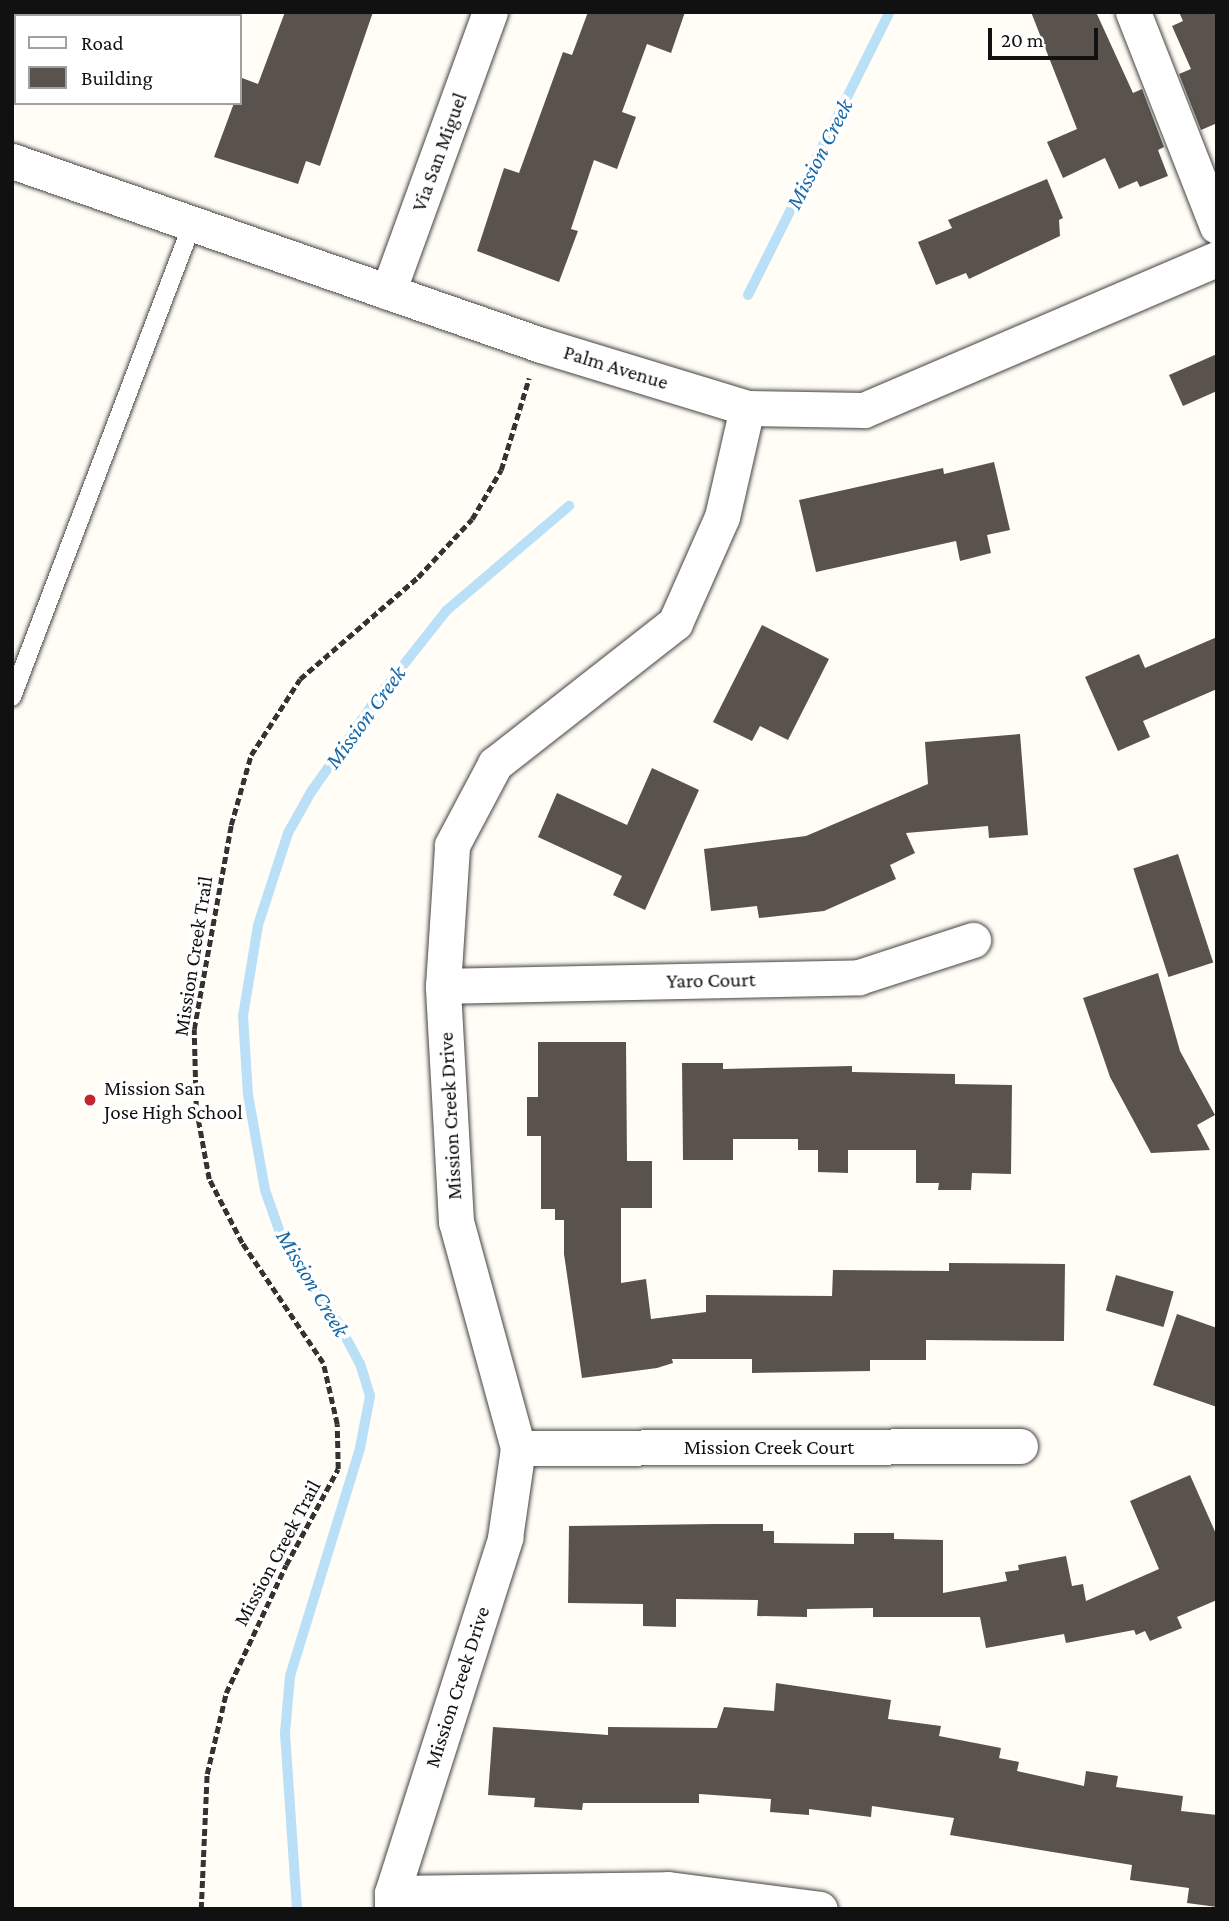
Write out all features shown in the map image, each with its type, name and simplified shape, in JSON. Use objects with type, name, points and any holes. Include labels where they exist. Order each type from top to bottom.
[{"type":"street","name":"Via San Miguel","points":[[388,292],[490,12]]},
{"type":"street","points":[[1133,12],[1217,226]]},
{"type":"street","name":"Palm Avenue","points":[[12,161],[541,345],[747,408],[864,410],[1217,259]]},
{"type":"street","name":"Mission Creek Drive","points":[[392,1901],[505,1538],[518,1448],[456,1222],[443,986],[452,845],[495,764],[675,623],[722,517],[747,408]]},
{"type":"street","name":"Yaro Court","points":[[443,986],[859,977],[973,940]]},
{"type":"street","name":"Mission Creek Court","points":[[518,1448],[1020,1446]]},
{"type":"street","points":[[392,1901],[668,1889],[820,1909]]},
{"type":"lane","points":[[12,698],[193,222]]},
{"type":"path","name":"Mission Creek Trail","points":[[201,1909],[207,1774],[226,1693],[286,1565],[318,1513],[338,1469],[337,1424],[323,1363],[242,1243],[209,1179],[196,1108],[194,1029],[231,825],[251,755],[300,679],[418,576],[472,519],[501,470],[541,345]]},
{"type":"building","points":[[285,12],[373,12],[320,166],[306,161],[298,184],[214,157],[233,105],[242,105],[242,78],[258,84]]},
{"type":"building","points":[[588,12],[685,12],[671,53],[647,44],[622,112],[636,117],[617,169],[594,160],[571,229],[578,231],[559,282],[477,251],[504,168],[519,173],[563,52],[572,55]]},
{"type":"building","points":[[1031,12],[1096,12],[1133,93],[1142,89],[1164,147],[1158,150],[1168,176],[1140,187],[1137,181],[1119,189],[1105,158],[1063,178],[1047,142],[1077,129]]},
{"type":"building","points":[[1179,12],[1217,12],[1217,129],[1215,124],[1201,130],[1179,74],[1191,69],[1172,26],[1183,21]]},
{"type":"building","points":[[1047,179],[1063,218],[1059,220],[1060,236],[969,279],[966,273],[936,285],[918,242],[952,228],[948,220]]},
{"type":"building","points":[[1217,354],[1217,391],[1183,406],[1169,375]]},
{"type":"building","points":[[994,462],[1010,530],[987,535],[991,553],[960,561],[956,541],[816,572],[799,500],[943,468],[944,474]]},
{"type":"building","points":[[762,625],[829,659],[788,740],[760,726],[752,741],[713,722]]},
{"type":"building","points":[[1217,637],[1217,689],[1143,721],[1150,737],[1118,751],[1085,677],[1139,654],[1145,668]]},
{"type":"building","points":[[1020,734],[1028,835],[989,838],[988,826],[906,833],[915,853],[890,865],[896,879],[824,911],[759,918],[757,906],[711,911],[704,849],[806,836],[928,784],[925,742]]},
{"type":"building","points":[[652,768],[699,790],[645,910],[613,895],[622,876],[538,837],[557,793],[627,825]]},
{"type":"building","points":[[1178,854],[1213,962],[1169,977],[1133,869]]},
{"type":"building","points":[[1158,973],[1180,1051],[1215,1115],[1197,1125],[1210,1150],[1151,1153],[1110,1077],[1083,998]]},
{"type":"building","points":[[538,1042],[626,1042],[627,1161],[652,1161],[652,1208],[621,1208],[621,1283],[646,1279],[651,1319],[706,1312],[706,1295],[832,1296],[833,1270],[949,1271],[949,1263],[1065,1264],[1064,1341],[926,1340],[926,1360],[870,1360],[870,1371],[752,1373],[752,1359],[672,1359],[673,1363],[657,1368],[582,1378],[564,1254],[564,1220],[555,1220],[555,1209],[541,1209],[541,1136],[527,1136],[527,1097],[538,1097]]},
{"type":"building","points":[[682,1063],[723,1063],[723,1069],[852,1066],[852,1072],[955,1074],[955,1084],[1012,1085],[1011,1174],[972,1173],[971,1190],[938,1190],[939,1183],[916,1183],[916,1150],[848,1150],[848,1173],[818,1172],[818,1150],[798,1150],[798,1139],[733,1139],[733,1160],[683,1160]]},
{"type":"building","points":[[1116,1275],[1174,1292],[1163,1327],[1106,1311]]},
{"type":"building","points":[[1177,1314],[1217,1328],[1217,1407],[1153,1385]]},
{"type":"building","points":[[1190,1475],[1217,1536],[1217,1600],[1177,1617],[1182,1628],[1150,1641],[1145,1631],[1136,1635],[1134,1630],[1066,1643],[1064,1634],[986,1648],[980,1617],[873,1617],[873,1608],[807,1609],[807,1617],[757,1616],[758,1600],[676,1599],[676,1627],[643,1626],[643,1604],[568,1603],[569,1526],[714,1524],[763,1524],[763,1531],[774,1531],[774,1543],[854,1544],[854,1533],[894,1533],[894,1539],[943,1540],[943,1593],[1007,1581],[1005,1572],[1019,1570],[1018,1565],[1066,1556],[1072,1586],[1083,1584],[1086,1601],[1159,1569],[1130,1501]]},
{"type":"building","points":[[776,1683],[891,1700],[888,1719],[941,1726],[939,1736],[1001,1748],[999,1758],[1019,1762],[1017,1771],[1084,1786],[1086,1771],[1118,1776],[1116,1787],[1183,1796],[1181,1811],[1217,1815],[1217,1907],[1187,1903],[1189,1888],[1130,1880],[1132,1865],[950,1835],[954,1818],[872,1806],[871,1817],[809,1809],[809,1815],[770,1812],[771,1799],[699,1794],[699,1803],[583,1803],[582,1810],[534,1807],[535,1798],[488,1795],[493,1727],[608,1735],[608,1727],[717,1728],[724,1707],[774,1711]]},
{"type":"waterway","name":"Mission Creek","points":[[748,295],[890,12]]},
{"type":"waterway","name":"Mission Creek","points":[[297,1909],[285,1733],[290,1676],[360,1448],[370,1396],[360,1364],[338,1323],[284,1244],[265,1190],[248,1095],[243,1016],[258,925],[288,833],[311,792],[375,701],[446,611],[569,506]]},
{"type":"place","name":"Mission San Jose High School","points":[[90,1100]]}]
